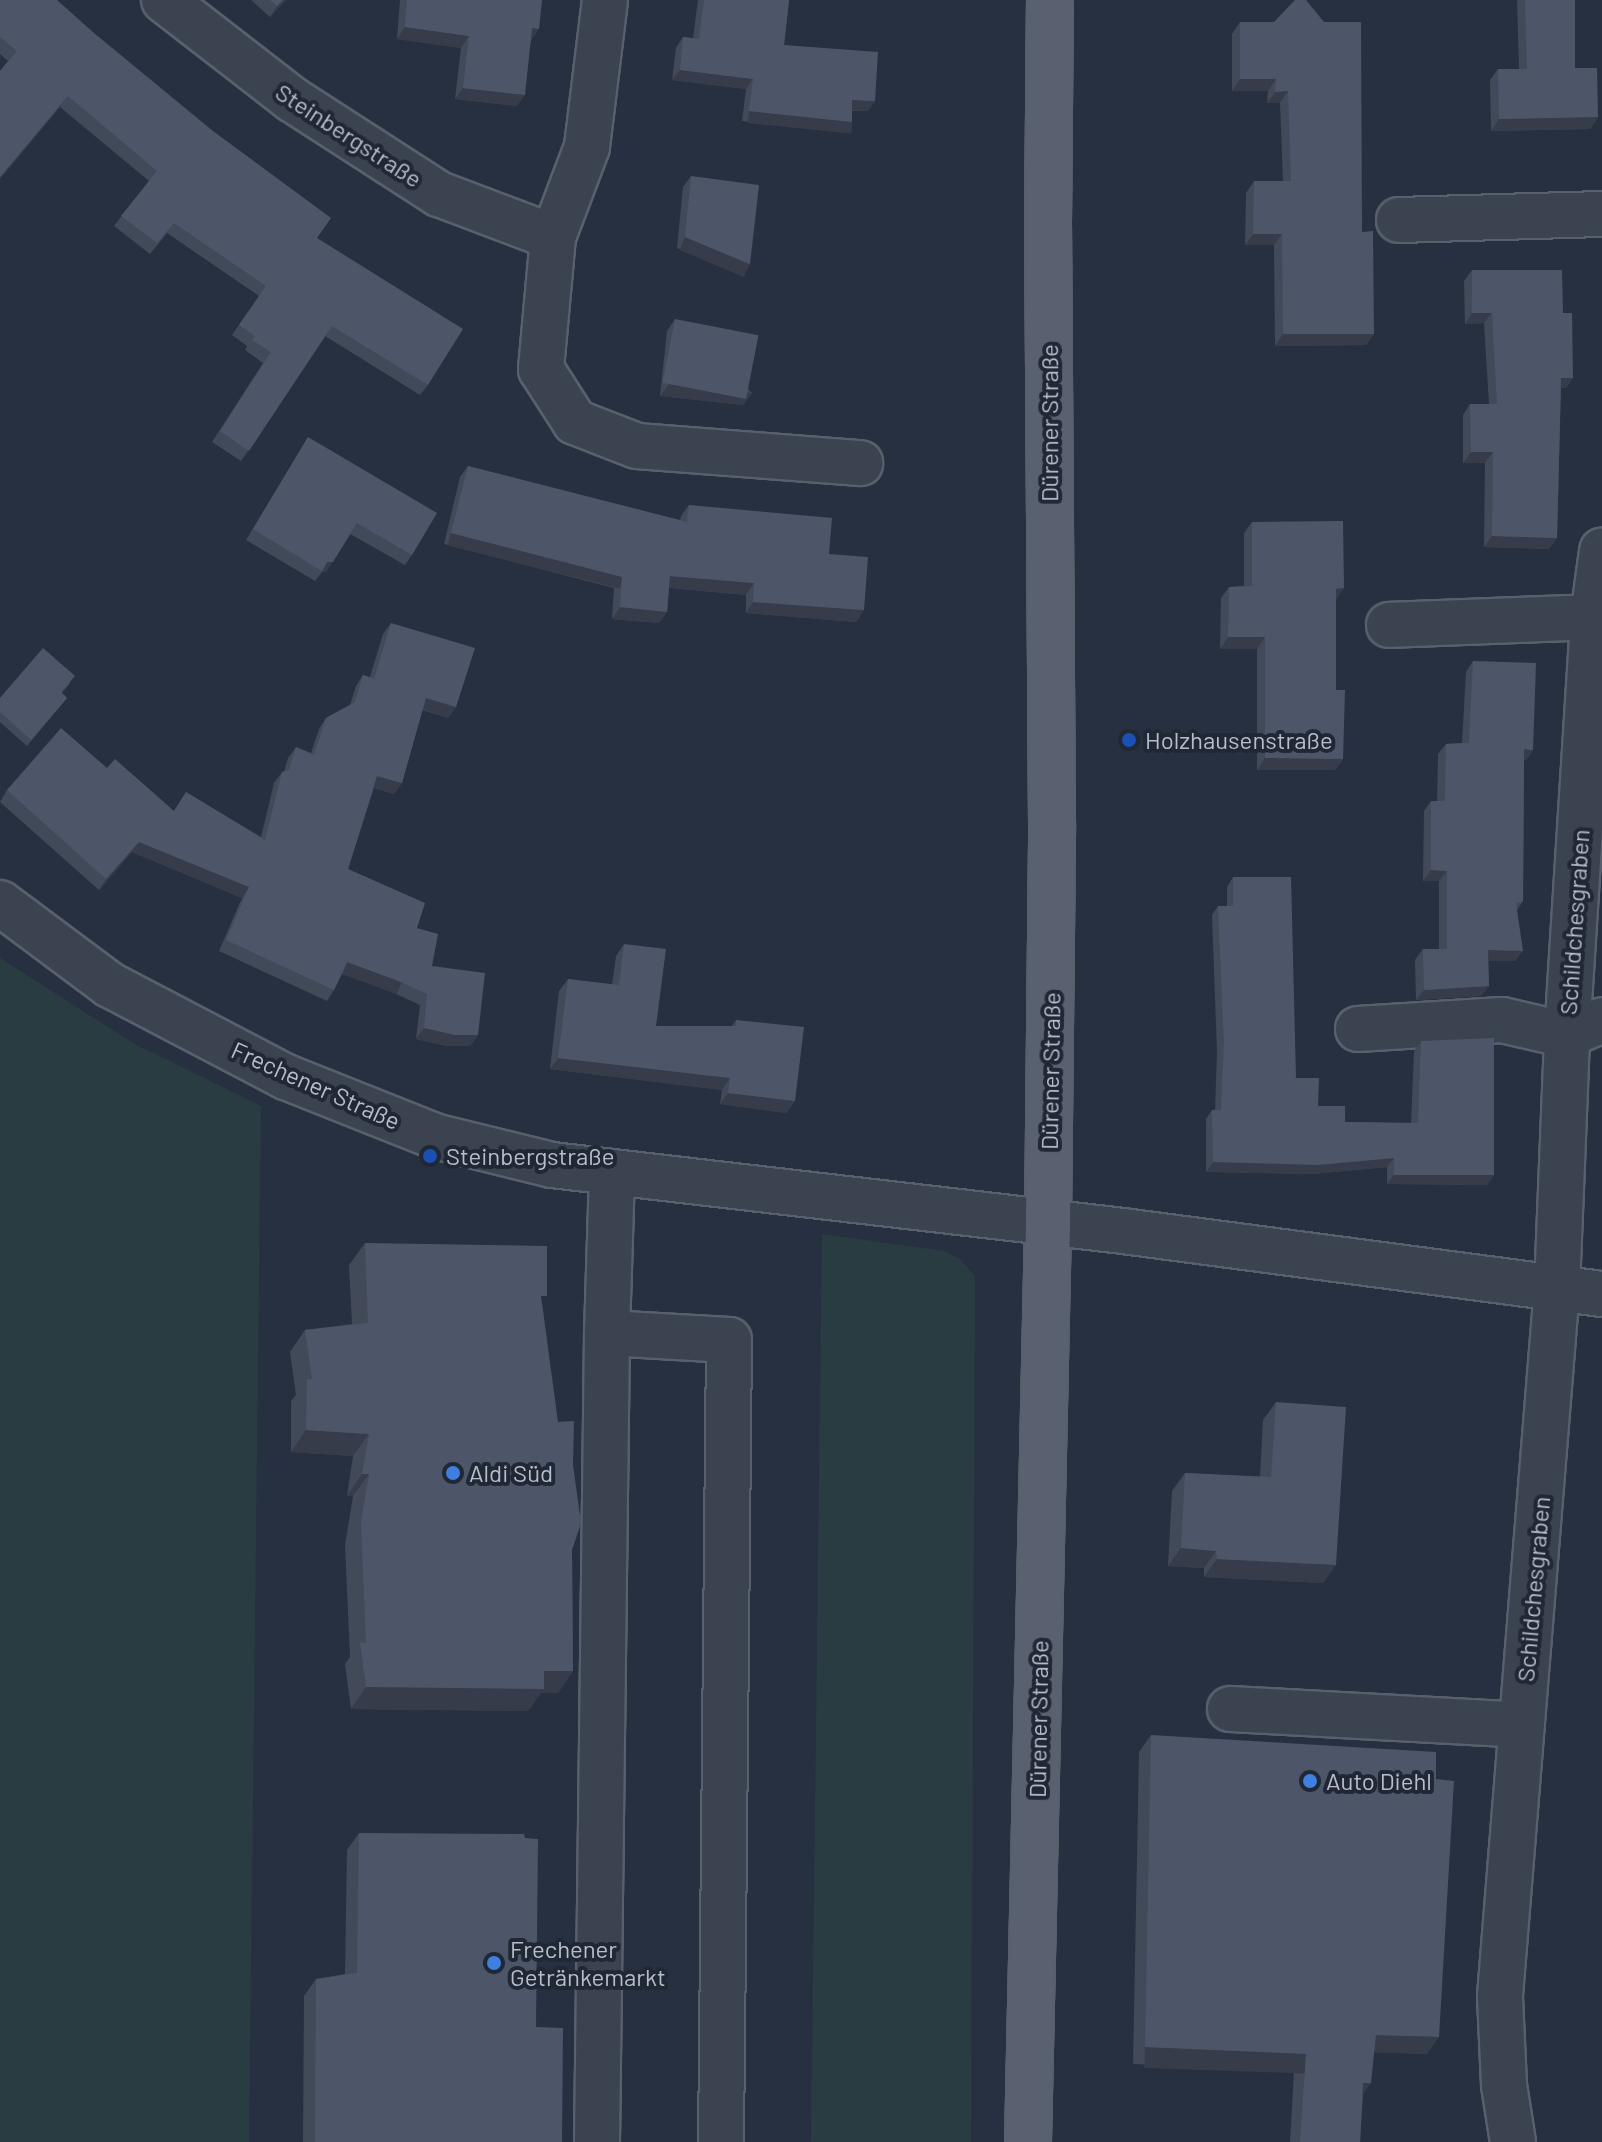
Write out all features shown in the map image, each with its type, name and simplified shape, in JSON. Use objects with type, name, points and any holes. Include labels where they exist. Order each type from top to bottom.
[{"type":"main road","name":"Dürener Straße","points":[[1028,2142],[1048,1222],[1052,823],[1048,225],[1050,0]]},
{"type":"street","name":"Steinbergstraße","points":[[164,0],[293,100],[439,194],[553,237]]},
{"type":"street","points":[[605,0],[587,147],[553,237],[541,369],[575,422],[637,446],[860,463]]},
{"type":"street","points":[[1399,220],[1602,214]]},
{"type":"street","name":"Schildchesgraben","points":[[1513,2142],[1504,2085],[1500,1996],[1557,1288],[1584,1027],[1593,617],[1602,551]]},
{"type":"street","points":[[1389,625],[1593,617]]},
{"type":"street","name":"Frechener Straße","points":[[0,903],[110,985],[286,1077],[434,1136],[552,1165],[1048,1222]]},
{"type":"street","name":"Schildchesgraben","points":[[1358,1029],[1502,1020],[1584,1027]]},
{"type":"street","points":[[597,2142],[607,1333],[612,1172]]},
{"type":"street","points":[[1048,1222],[1602,1294]]},
{"type":"street","points":[[607,1333],[729,1340],[721,2142]]},
{"type":"street","points":[[1230,1709],[1522,1725]]},
{"type":"green space","points":[[0,958],[133,1043],[261,1106],[249,2142],[0,2142]]},
{"type":"green space","points":[[822,1234],[945,1251],[960,1259],[975,1276],[971,2142],[811,2142]]},
{"type":"building","points":[[0,0],[57,0],[213,131],[331,218],[317,238],[463,329],[428,385],[332,326],[249,451],[220,431],[271,352],[252,340],[255,336],[239,325],[266,286],[174,223],[157,243],[121,216],[157,171],[68,96],[0,177],[0,71],[17,51],[0,37]]},
{"type":"building","points":[[407,0],[542,0],[539,29],[532,28],[525,95],[463,88],[469,36],[405,27]]},
{"type":"building","points":[[704,0],[789,0],[784,45],[878,52],[875,101],[852,100],[852,122],[749,111],[753,79],[680,70],[683,37],[699,39]]},
{"type":"building","points":[[1295,0],[1306,0],[1324,22],[1361,22],[1362,232],[1373,231],[1374,334],[1283,334],[1282,234],[1253,234],[1254,181],[1291,181],[1288,91],[1275,92],[1276,79],[1240,79],[1240,22],[1274,22]]},
{"type":"building","points":[[1525,0],[1575,0],[1575,68],[1597,68],[1598,117],[1499,119],[1498,69],[1527,69]]},
{"type":"building","points":[[691,176],[759,185],[750,264],[685,237]]},
{"type":"building","points":[[1472,270],[1562,270],[1563,313],[1572,313],[1573,378],[1561,378],[1557,538],[1492,536],[1493,452],[1471,452],[1470,404],[1497,404],[1492,313],[1472,313]]},
{"type":"building","points":[[675,319],[758,335],[746,399],[663,383]]},
{"type":"building","points":[[308,437],[437,513],[412,555],[357,523],[333,562],[327,562],[322,571],[253,529]]},
{"type":"building","points":[[468,466],[687,522],[689,505],[832,518],[829,554],[868,557],[864,610],[753,602],[754,583],[670,576],[667,612],[620,607],[622,577],[451,533]]},
{"type":"building","points":[[1343,521],[1344,588],[1336,589],[1336,690],[1345,690],[1343,759],[1265,758],[1265,637],[1228,637],[1229,587],[1252,586],[1252,522]]},
{"type":"building","points":[[391,623],[475,648],[456,707],[426,698],[402,783],[377,776],[348,869],[425,903],[417,928],[438,934],[432,966],[485,973],[478,1035],[455,1035],[424,1028],[427,994],[401,982],[347,962],[334,990],[226,940],[249,887],[139,842],[106,879],[7,790],[61,728],[107,768],[115,759],[174,811],[186,792],[265,840],[282,772],[289,770],[296,747],[314,755],[326,718],[355,702],[363,675],[374,679]]},
{"type":"building","points":[[43,648],[75,676],[61,692],[67,698],[31,740],[0,712],[0,698]]},
{"type":"building","points":[[1473,661],[1536,663],[1533,750],[1524,749],[1523,901],[1516,903],[1523,951],[1488,950],[1489,986],[1424,990],[1423,949],[1447,949],[1447,871],[1431,870],[1431,801],[1445,801],[1446,744],[1469,743]]},
{"type":"building","points":[[1233,877],[1291,877],[1296,1078],[1319,1078],[1318,1106],[1345,1106],[1345,1122],[1418,1123],[1421,1041],[1494,1038],[1494,1175],[1394,1175],[1394,1158],[1318,1165],[1213,1162],[1212,1110],[1221,1110],[1224,1042],[1218,906],[1233,906]]},
{"type":"building","points":[[624,944],[666,949],[656,1026],[736,1026],[736,1020],[804,1027],[795,1101],[728,1093],[730,1078],[558,1058],[568,979],[619,985]]},
{"type":"building","name":"Aldi Süd","points":[[365,1243],[547,1246],[547,1296],[541,1296],[558,1422],[574,1421],[573,1465],[581,1523],[572,1550],[573,1671],[544,1671],[544,1689],[366,1687],[360,1642],[366,1643],[361,1523],[369,1474],[362,1474],[369,1434],[306,1430],[307,1379],[312,1379],[305,1330],[368,1323]]},
{"type":"building","points":[[1276,1402],[1346,1407],[1336,1565],[1217,1559],[1216,1551],[1181,1548],[1185,1473],[1271,1477]]},
{"type":"building","points":[[1151,1735],[1436,1752],[1436,1779],[1454,1781],[1439,2037],[1376,2035],[1371,2083],[1363,2083],[1360,2142],[1300,2142],[1306,2054],[1145,2047]]},
{"type":"building","points":[[359,1833],[524,1834],[525,1838],[538,1839],[536,2027],[563,2028],[562,2142],[315,2142],[316,1979],[357,1973]]},
{"type":"place","name":"Holzhausenstraße","points":[[1129,740]]},
{"type":"place","name":"Steinbergstraße","points":[[430,1156]]},
{"type":"place","name":"Aldi Süd","points":[[453,1473]]},
{"type":"place","name":"Auto Diehl","points":[[1310,1781]]},
{"type":"place","name":"Frechener Getränkemarkt","points":[[494,1963]]}]
